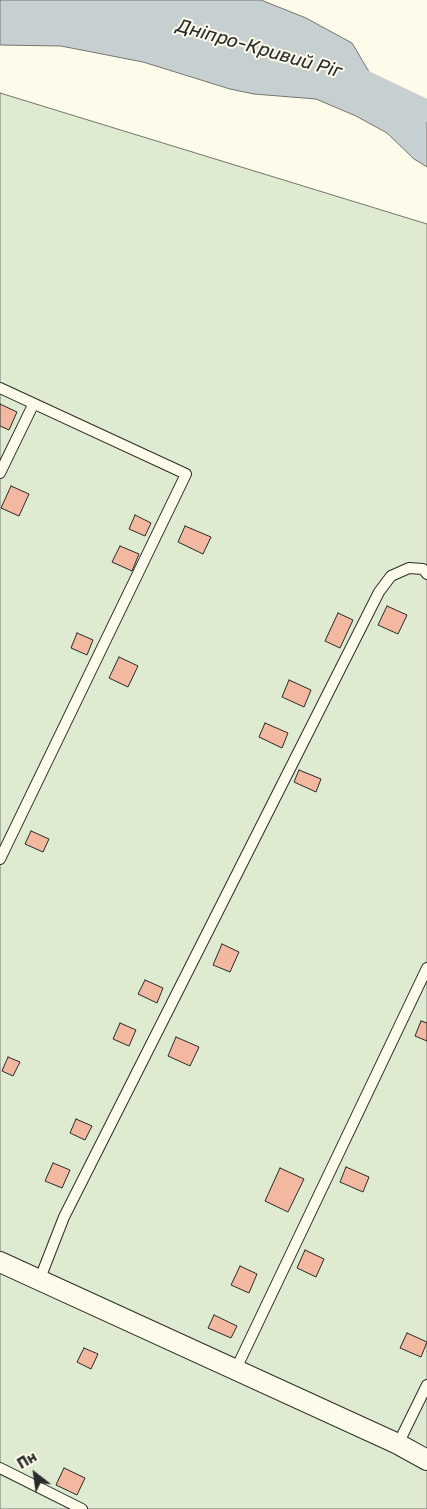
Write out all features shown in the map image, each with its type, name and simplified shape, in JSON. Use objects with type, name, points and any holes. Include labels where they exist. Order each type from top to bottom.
[{"type":"street","points":[[0,1262],[398,1444],[427,1460]]},
{"type":"lane","points":[[0,388],[33,405],[186,474],[0,859]]},
{"type":"lane","points":[[0,473],[33,405]]},
{"type":"lane","points":[[40,1281],[64,1217],[379,592],[391,576],[409,568],[423,570],[427,574]]},
{"type":"lane","points":[[235,1371],[427,968]]},
{"type":"lane","points":[[398,1444],[427,1385]]},
{"type":"lane","points":[[0,1468],[82,1509]]},
{"type":"green space","points":[[0,93],[427,224],[427,1509],[0,1509]]},
{"type":"water","points":[[0,0],[261,0],[306,18],[352,43],[378,87],[410,103],[427,104],[427,167],[414,159],[387,133],[356,116],[316,99],[254,94],[230,89],[143,62],[61,46],[0,45]]},
{"type":"building","points":[[0,404],[17,412],[9,430],[0,426]]},
{"type":"building","points":[[11,486],[29,494],[19,516],[1,508]]},
{"type":"building","points":[[135,515],[151,523],[145,536],[129,529]]},
{"type":"building","points":[[185,526],[211,537],[203,554],[178,542]]},
{"type":"building","points":[[120,546],[139,554],[132,571],[112,562]]},
{"type":"building","points":[[387,606],[407,615],[398,634],[378,625]]},
{"type":"building","points":[[338,613],[353,620],[340,648],[325,641]]},
{"type":"building","points":[[77,633],[93,640],[87,655],[71,648]]},
{"type":"building","points":[[119,657],[138,666],[128,687],[109,678]]},
{"type":"building","points":[[289,680],[311,690],[304,707],[282,697]]},
{"type":"building","points":[[265,723],[288,733],[282,748],[259,737]]},
{"type":"building","points":[[299,770],[321,779],[316,792],[294,782]]},
{"type":"building","points":[[31,831],[49,839],[43,852],[25,844]]},
{"type":"building","points":[[222,944],[239,952],[230,972],[213,965]]},
{"type":"building","points":[[145,980],[163,988],[157,1003],[138,994]]},
{"type":"building","points":[[421,1021],[427,1023],[427,1041],[415,1036]]},
{"type":"building","points":[[120,1023],[136,1030],[129,1046],[113,1039]]},
{"type":"building","points":[[176,1037],[199,1047],[190,1066],[168,1056]]},
{"type":"building","points":[[8,1057],[20,1062],[13,1076],[2,1071]]},
{"type":"building","points":[[76,1119],[92,1126],[85,1140],[70,1133]]},
{"type":"building","points":[[53,1163],[70,1170],[62,1188],[45,1181]]},
{"type":"building","points":[[346,1167],[369,1177],[363,1192],[340,1182]]},
{"type":"building","points":[[280,1168],[304,1179],[288,1212],[265,1201]]},
{"type":"building","points":[[305,1250],[324,1259],[316,1277],[297,1268]]},
{"type":"building","points":[[240,1266],[257,1274],[249,1293],[231,1285]]},
{"type":"building","points":[[214,1315],[237,1326],[231,1338],[208,1328]]},
{"type":"building","points":[[407,1333],[427,1342],[421,1357],[400,1348]]},
{"type":"building","points":[[84,1348],[98,1354],[91,1369],[77,1362]]},
{"type":"building","points":[[64,1468],[85,1478],[77,1495],[56,1485]]},
{"type":"waterway","name":"Дніпро-Кривий Ріг","points":[[351,75],[427,111]]}]
